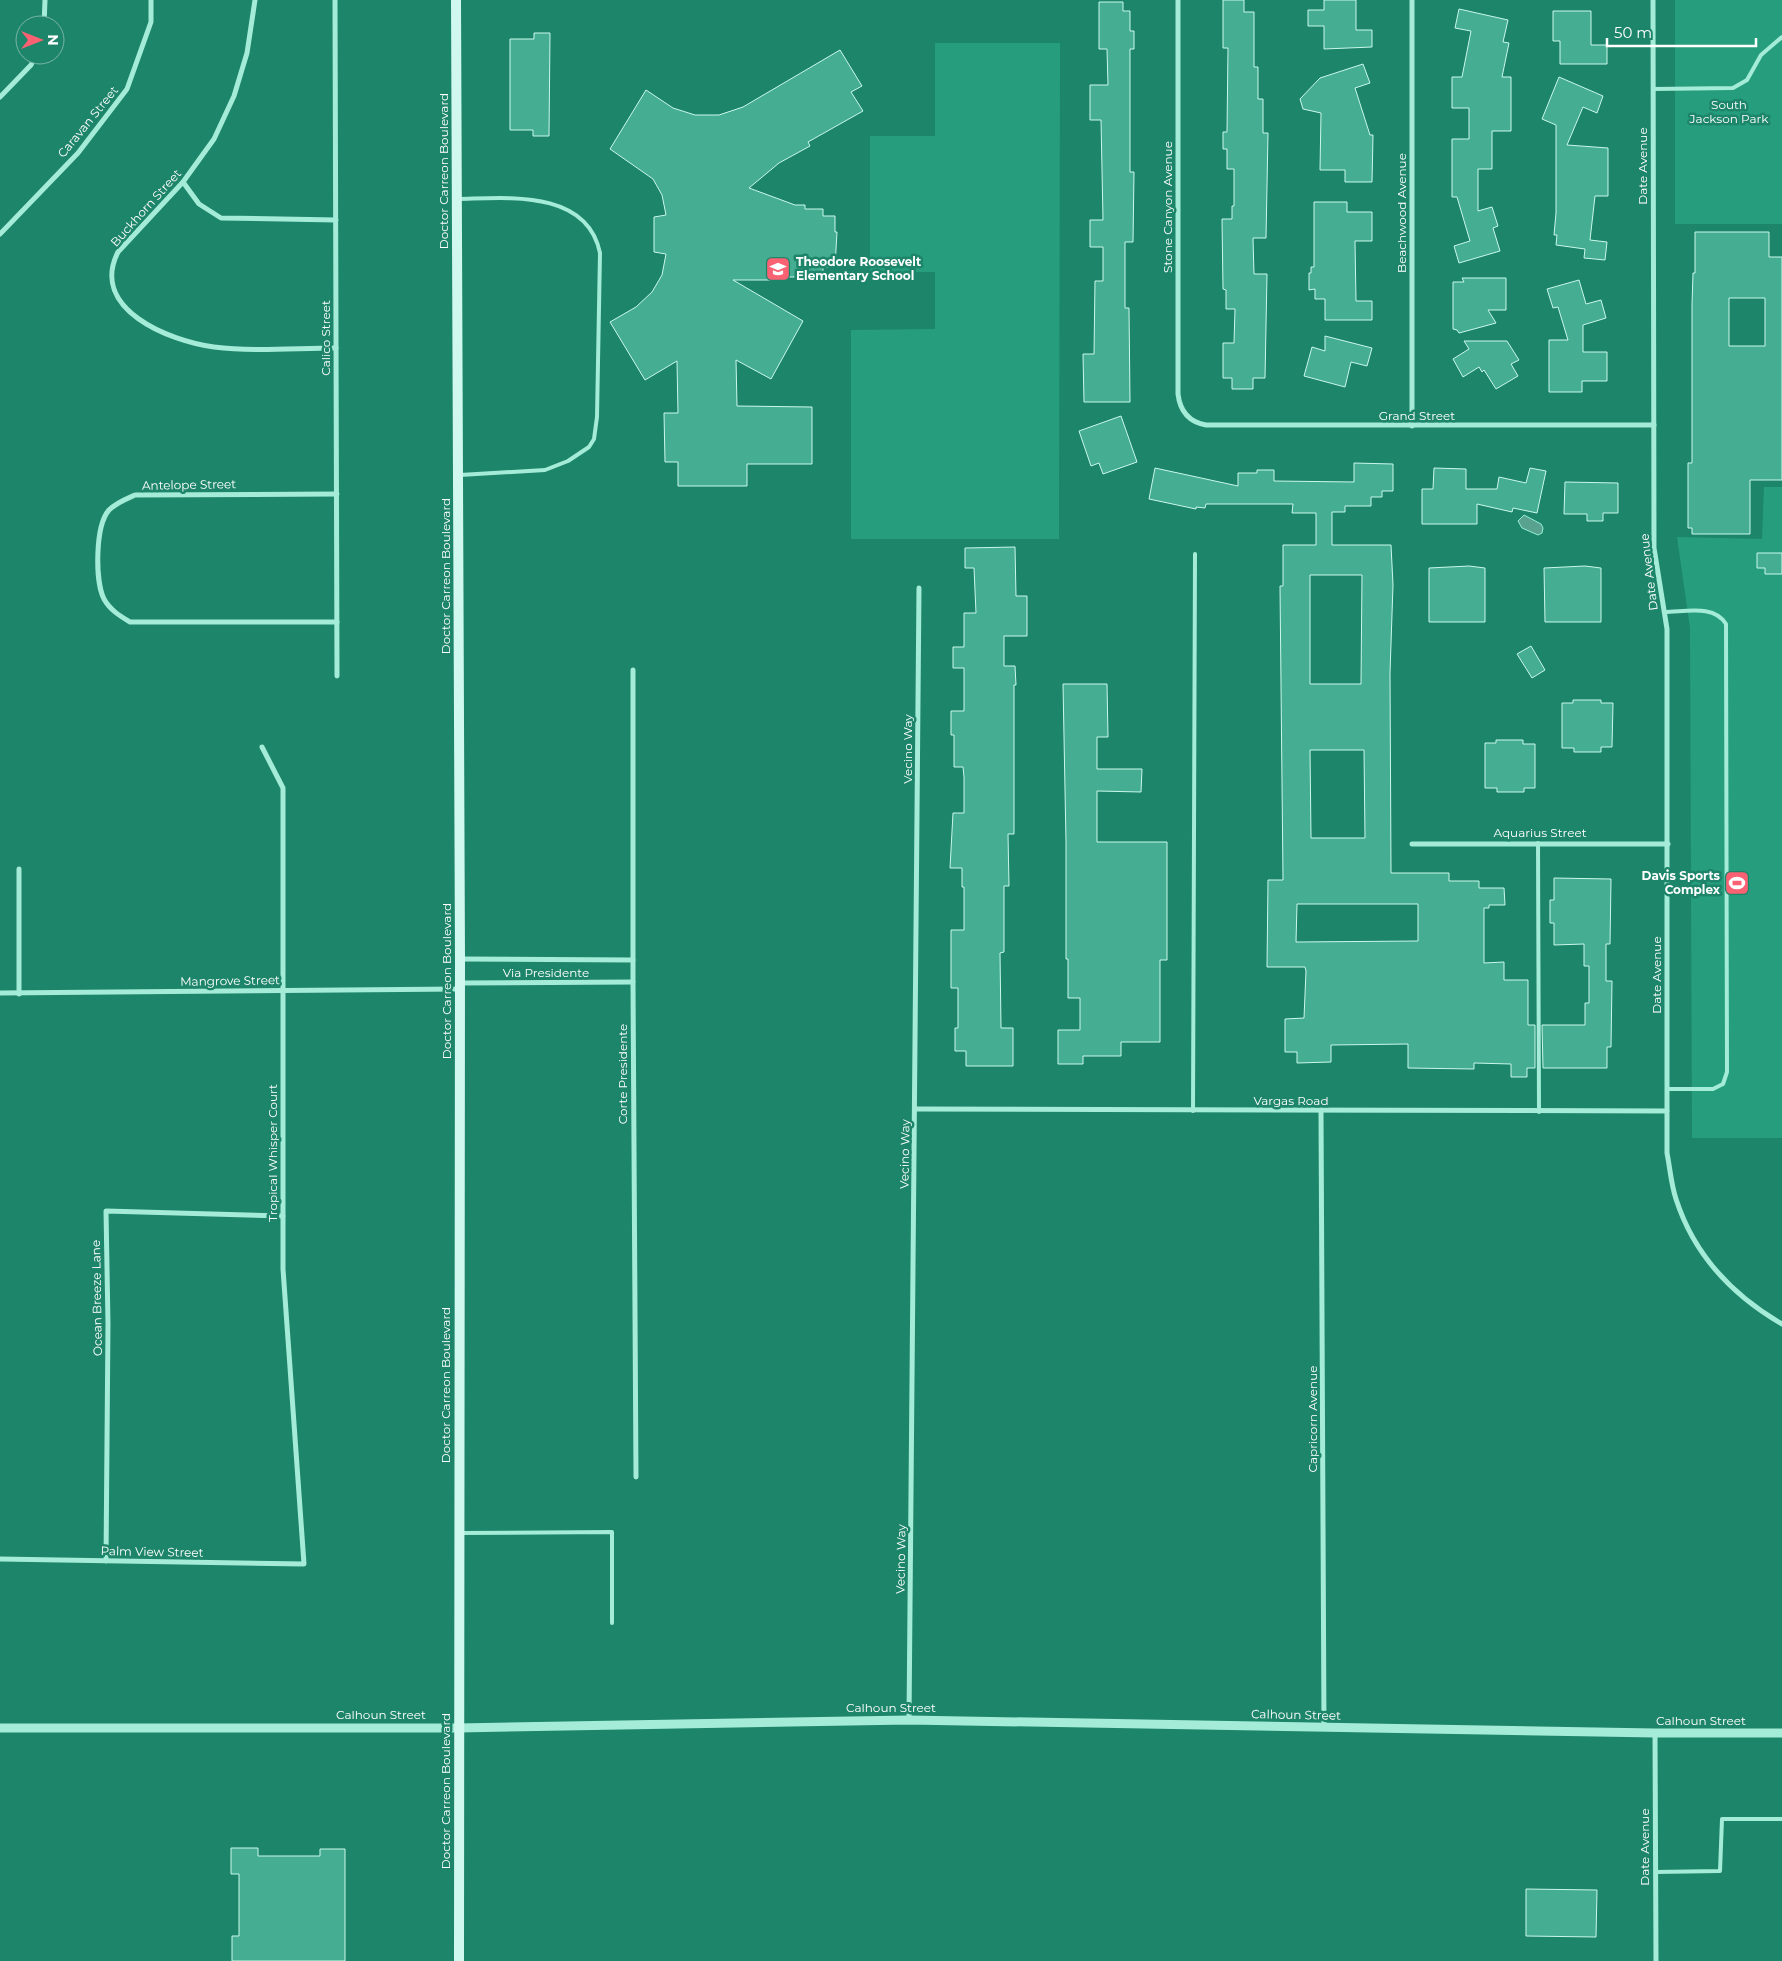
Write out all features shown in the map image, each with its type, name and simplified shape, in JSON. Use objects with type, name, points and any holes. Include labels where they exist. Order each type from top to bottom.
[{"type":"main road","name":"Doctor Carreon Boulevard","points":[[456,0],[460,959],[458,1961]]},
{"type":"street","points":[[44,0],[44,15]]},
{"type":"street","name":"Caravan Street","points":[[0,234],[78,153],[127,90],[151,22],[151,0]]},
{"type":"street","name":"Buckhorn Street","points":[[256,0],[247,53],[234,96],[214,139],[183,182],[118,252],[112,265],[112,282],[116,297],[129,312],[174,338],[199,345],[224,348],[336,348]]},
{"type":"street","name":"Calico Street","points":[[335,0],[337,676]]},
{"type":"street","name":"Stone Canyon Avenue","points":[[1178,0],[1178,394],[1184,413]]},
{"type":"street","name":"Beachwood Avenue","points":[[1412,0],[1412,426]]},
{"type":"street","name":"Date Avenue","points":[[1653,0],[1654,548],[1666,630],[1668,844],[1666,1154],[1676,1199],[1694,1239],[1717,1274],[1742,1297],[1782,1324]]},
{"type":"street","points":[[0,97],[30,65]]},
{"type":"street","points":[[183,182],[199,204],[221,218],[336,220]]},
{"type":"street","name":"Grand Street","points":[[1184,413],[1192,420],[1206,425],[1654,426]]},
{"type":"street","name":"Antelope Street","points":[[337,494],[136,495],[120,502],[108,511],[99,532],[99,584],[104,600],[114,612],[130,622],[337,622]]},
{"type":"street","name":"Vecino Way","points":[[909,1720],[916,1109],[919,588]]},
{"type":"street","name":"Corte Presidente","points":[[633,670],[632,982],[636,1477]]},
{"type":"street","name":"Tropical Whisper Court","points":[[262,747],[282,788],[282,1269],[304,1564]]},
{"type":"street","name":"Aquarius Street","points":[[1412,844],[1668,844]]},
{"type":"street","points":[[19,869],[19,994]]},
{"type":"street","name":"Via Presidente","points":[[460,959],[632,960]]},
{"type":"street","name":"Via Presidente","points":[[459,986],[632,982]]},
{"type":"street","name":"Mangrove Street","points":[[0,993],[459,986]]},
{"type":"street","name":"Vargas Road","points":[[916,1109],[1666,1111]]},
{"type":"street","name":"Capricorn Avenue","points":[[1321,1111],[1324,1728]]},
{"type":"street","name":"Ocean Breeze Lane","points":[[106,1561],[108,1333],[106,1211],[282,1216]]},
{"type":"street","name":"Palm View Street","points":[[0,1559],[304,1564]]},
{"type":"street","name":"Calhoun Street","points":[[0,1728],[458,1728],[909,1720],[1655,1733],[1782,1733]]},
{"type":"street","name":"Date Avenue","points":[[1655,1733],[1656,1961]]},
{"type":"lane","points":[[1653,90],[1733,88],[1748,80],[1761,54],[1782,37]]},
{"type":"lane","points":[[457,199],[528,198],[547,202],[567,210],[586,223],[596,236],[600,252],[597,417],[594,440],[589,447],[568,461],[545,470],[458,475]]},
{"type":"lane","points":[[1194,1111],[1195,554]]},
{"type":"lane","points":[[1664,612],[1712,611],[1721,616],[1726,624],[1727,1072],[1723,1084],[1713,1089],[1666,1089]]},
{"type":"lane","points":[[1538,843],[1539,1112]]},
{"type":"lane","points":[[458,1533],[612,1532],[612,1623]]},
{"type":"lane","points":[[1656,1872],[1720,1870],[1722,1819],[1782,1819]]},
{"type":"green space","name":"South Jackson Park","points":[[1675,0],[1782,0],[1782,224],[1675,224]]},
{"type":"green space","points":[[935,43],[1060,43],[1059,539],[851,539],[851,330],[935,329],[935,272],[870,272],[870,136],[935,136]]},
{"type":"green space","name":"Davis Sports Complex","points":[[1764,487],[1782,487],[1782,1138],[1692,1138],[1690,628],[1677,537],[1762,539]]},
{"type":"water","points":[[1524,515],[1541,524],[1543,528],[1542,533],[1538,535],[1522,528],[1518,521]]},
{"type":"building","points":[[1223,0],[1244,0],[1244,12],[1254,12],[1254,67],[1258,67],[1258,99],[1263,99],[1263,133],[1268,133],[1266,238],[1253,238],[1254,274],[1267,274],[1265,378],[1253,378],[1253,389],[1232,389],[1232,378],[1223,378],[1223,343],[1234,343],[1235,309],[1226,309],[1226,290],[1223,289],[1222,219],[1232,219],[1234,169],[1227,169],[1227,149],[1223,149],[1223,132],[1227,132],[1228,48],[1223,48]]},
{"type":"building","points":[[1324,0],[1356,0],[1356,30],[1372,30],[1372,47],[1324,49],[1324,26],[1308,26],[1308,10],[1324,10]]},
{"type":"building","points":[[1099,2],[1123,2],[1123,11],[1130,11],[1130,31],[1134,31],[1134,49],[1130,49],[1130,172],[1134,172],[1133,242],[1125,242],[1125,308],[1129,308],[1130,402],[1084,402],[1083,354],[1094,354],[1095,281],[1103,281],[1103,247],[1090,247],[1090,220],[1103,220],[1101,120],[1090,120],[1090,85],[1108,85],[1107,49],[1099,49]]},
{"type":"building","points":[[1459,9],[1508,20],[1503,42],[1509,43],[1502,77],[1511,77],[1511,131],[1492,131],[1492,169],[1478,169],[1478,211],[1492,207],[1498,226],[1493,228],[1500,251],[1459,263],[1454,246],[1470,241],[1457,197],[1452,197],[1452,139],[1469,139],[1469,108],[1452,108],[1452,77],[1462,77],[1471,31],[1455,28]]},
{"type":"building","points":[[1553,11],[1591,11],[1591,45],[1607,45],[1607,64],[1560,64],[1560,41],[1553,41]]},
{"type":"building","points":[[534,33],[550,33],[549,136],[533,136],[533,130],[510,130],[510,39],[534,39]]},
{"type":"building","points":[[840,50],[862,86],[851,92],[863,111],[808,142],[810,146],[779,163],[749,188],[795,205],[805,205],[805,209],[823,209],[823,216],[835,216],[835,232],[837,232],[835,267],[823,267],[823,273],[805,273],[804,277],[775,277],[775,280],[733,280],[803,321],[771,379],[736,360],[737,406],[812,407],[812,464],[747,464],[747,486],[678,486],[678,462],[665,462],[664,413],[678,413],[677,361],[645,380],[610,322],[636,307],[652,292],[662,275],[666,254],[654,252],[654,217],[666,215],[662,195],[653,179],[610,149],[646,90],[673,108],[695,115],[719,115],[743,107]]},
{"type":"building","points":[[1363,64],[1370,83],[1355,88],[1370,135],[1373,135],[1372,182],[1345,182],[1345,170],[1320,170],[1321,113],[1303,109],[1300,99],[1320,78]]},
{"type":"building","points":[[1559,77],[1603,96],[1597,113],[1583,107],[1567,145],[1608,148],[1608,196],[1595,196],[1590,240],[1607,242],[1605,260],[1584,258],[1585,249],[1556,245],[1557,235],[1554,235],[1556,213],[1556,125],[1542,119]]},
{"type":"building","points":[[1314,202],[1347,202],[1347,212],[1372,212],[1372,241],[1355,241],[1356,301],[1372,301],[1372,320],[1325,320],[1325,299],[1315,299],[1315,289],[1309,290],[1309,273],[1311,273],[1311,267],[1314,267]]},
{"type":"building","points":[[1695,232],[1769,232],[1769,257],[1782,257],[1782,480],[1750,480],[1750,534],[1692,534],[1692,528],[1688,528],[1688,463],[1692,463],[1692,305],[1693,273],[1695,273]],"holes":[[[1729,298],[1765,298],[1765,346],[1729,346]]]},
{"type":"building","points":[[1462,278],[1506,278],[1506,310],[1488,310],[1496,323],[1459,333],[1453,329],[1453,282],[1464,282]]},
{"type":"building","points":[[1579,280],[1586,304],[1601,300],[1606,318],[1583,325],[1583,352],[1607,352],[1607,381],[1582,381],[1582,392],[1549,392],[1549,340],[1568,340],[1558,307],[1553,308],[1547,289]]},
{"type":"building","points":[[1325,336],[1372,348],[1367,366],[1351,362],[1345,387],[1304,376],[1312,347],[1325,351]]},
{"type":"building","points":[[1464,341],[1507,341],[1519,360],[1511,364],[1518,376],[1496,389],[1484,370],[1482,372],[1479,367],[1463,377],[1453,359],[1469,349]]},
{"type":"building","points":[[1121,416],[1137,462],[1103,474],[1099,463],[1091,466],[1079,431]]},
{"type":"building","points":[[1354,463],[1393,464],[1393,491],[1382,491],[1382,497],[1371,497],[1371,506],[1345,506],[1345,512],[1332,512],[1332,545],[1391,545],[1393,585],[1390,673],[1391,873],[1449,873],[1449,881],[1479,881],[1479,888],[1504,888],[1505,905],[1489,905],[1489,908],[1484,908],[1484,963],[1504,962],[1504,980],[1528,980],[1528,1025],[1535,1025],[1535,1068],[1527,1068],[1527,1077],[1511,1077],[1511,1064],[1474,1063],[1474,1069],[1408,1068],[1408,1044],[1331,1045],[1331,1062],[1297,1063],[1297,1052],[1285,1052],[1285,1019],[1304,1018],[1306,971],[1305,967],[1267,967],[1268,880],[1283,880],[1280,586],[1283,586],[1283,545],[1316,545],[1316,513],[1292,513],[1293,504],[1206,504],[1205,508],[1196,507],[1196,509],[1149,499],[1155,468],[1238,486],[1238,473],[1257,473],[1257,470],[1274,470],[1274,481],[1354,482]],"holes":[[[1310,575],[1362,575],[1361,684],[1310,684]],[[1310,750],[1364,750],[1365,838],[1311,838]],[[1297,904],[1418,904],[1418,941],[1296,942]]]},
{"type":"building","points":[[1434,468],[1466,469],[1466,489],[1497,489],[1499,477],[1526,483],[1530,468],[1546,471],[1537,513],[1513,508],[1512,512],[1477,504],[1477,524],[1422,524],[1422,489],[1433,489]]},
{"type":"building","points":[[1565,482],[1618,483],[1618,513],[1603,513],[1603,521],[1587,521],[1587,514],[1564,514]]},
{"type":"building","points":[[1015,547],[1016,596],[1027,596],[1027,636],[1004,636],[1004,666],[1015,666],[1016,685],[1014,685],[1014,834],[1008,834],[1009,886],[1004,886],[1004,952],[1000,953],[1001,1028],[1013,1028],[1013,1066],[966,1066],[966,1051],[955,1051],[955,1028],[958,1028],[958,988],[951,988],[951,930],[964,930],[962,868],[950,868],[953,813],[964,813],[963,767],[954,767],[954,735],[951,735],[951,711],[964,711],[964,668],[953,668],[953,647],[964,647],[964,613],[976,613],[974,568],[965,568],[965,548]]},
{"type":"building","points":[[1757,553],[1782,553],[1782,574],[1765,574],[1765,568],[1757,568]]},
{"type":"building","points":[[1469,566],[1485,568],[1485,622],[1429,622],[1429,568]]},
{"type":"building","points":[[1585,566],[1601,568],[1601,622],[1545,622],[1544,568]]},
{"type":"building","points":[[1531,646],[1545,670],[1532,678],[1517,654]]},
{"type":"building","points":[[1063,684],[1107,684],[1108,737],[1097,737],[1097,769],[1142,769],[1141,792],[1097,791],[1097,842],[1167,842],[1167,960],[1160,960],[1160,1042],[1121,1042],[1121,1056],[1083,1056],[1083,1064],[1058,1064],[1058,1030],[1080,1030],[1080,998],[1068,998],[1068,959],[1066,959]]},
{"type":"building","points":[[1573,700],[1601,700],[1601,703],[1613,703],[1612,747],[1601,747],[1601,752],[1574,752],[1574,748],[1562,748],[1562,703],[1573,703]]},
{"type":"building","points":[[1496,740],[1523,740],[1523,744],[1535,744],[1535,788],[1524,788],[1524,792],[1497,792],[1497,788],[1485,788],[1485,743],[1496,743]]},
{"type":"building","points":[[1554,878],[1611,879],[1610,944],[1606,944],[1606,981],[1612,981],[1611,1047],[1607,1047],[1607,1068],[1543,1068],[1542,1025],[1585,1025],[1585,1003],[1589,1003],[1589,966],[1584,966],[1584,944],[1554,945],[1554,923],[1550,923],[1550,900],[1554,900]]},
{"type":"building","points":[[231,1848],[258,1848],[258,1856],[320,1856],[320,1849],[345,1849],[345,1961],[232,1961],[232,1936],[239,1936],[239,1874],[231,1874]]},
{"type":"building","points":[[1526,1889],[1597,1890],[1596,1937],[1526,1936]]},
{"type":"place","name":"Theodore Roosevelt Elementary School","points":[[778,269]]},
{"type":"place","name":"Davis Sports Complex","points":[[1737,883]]}]
